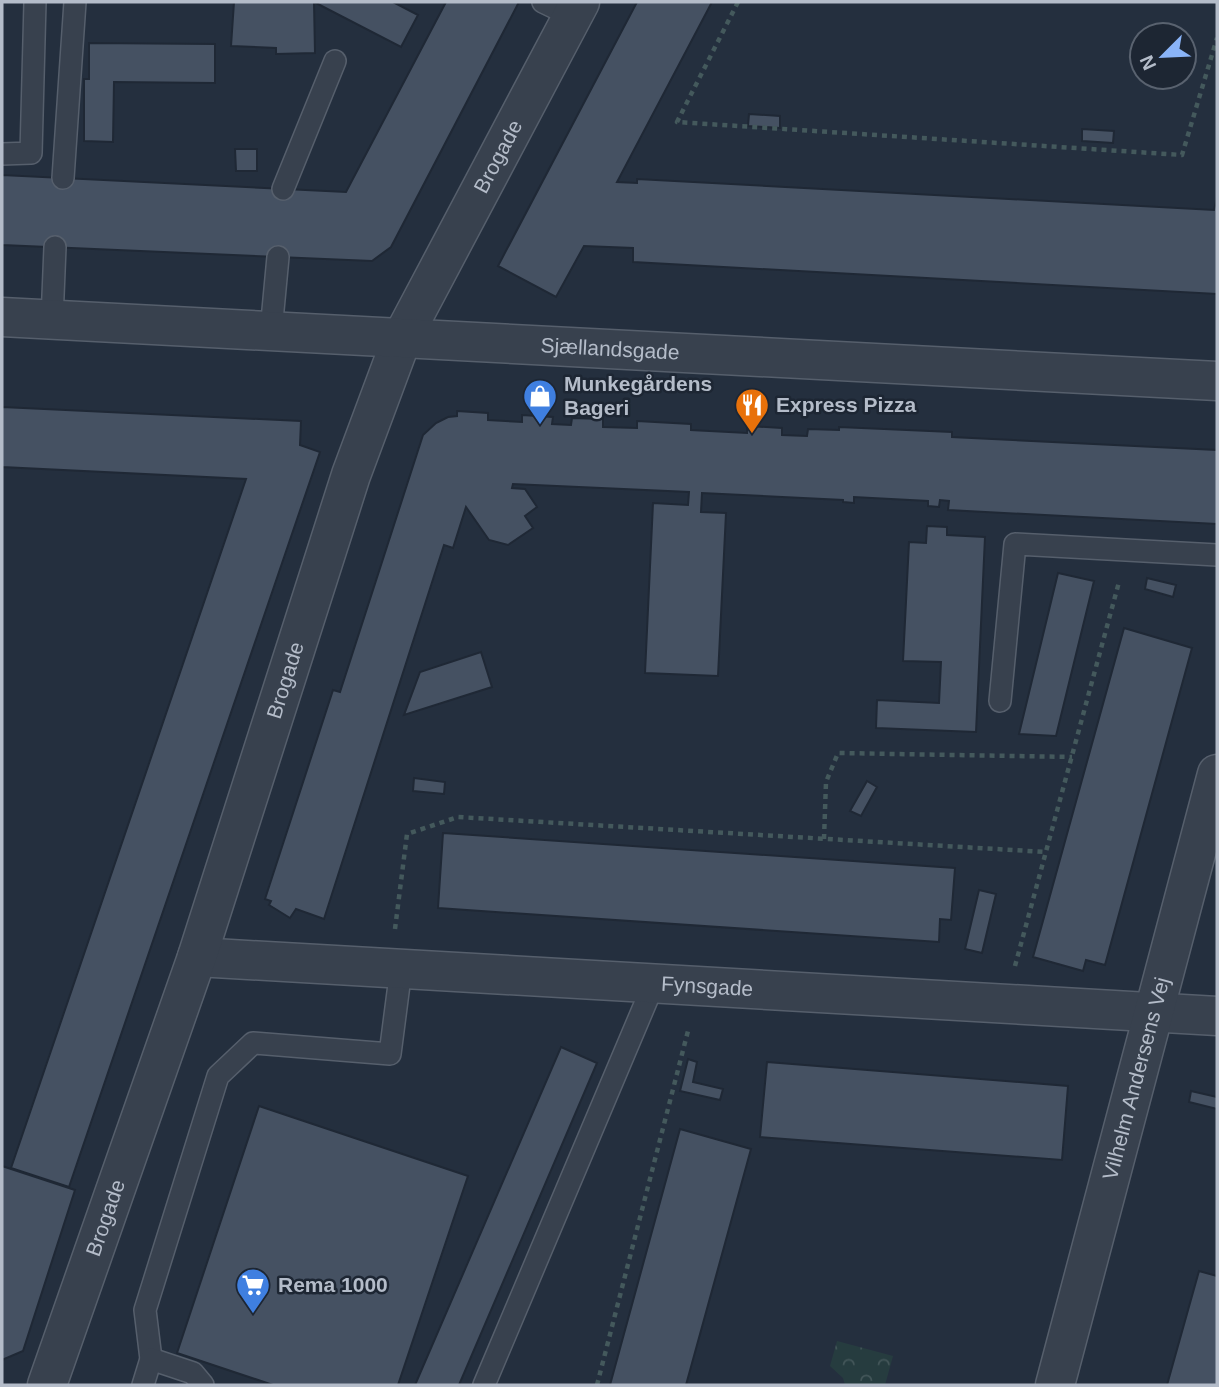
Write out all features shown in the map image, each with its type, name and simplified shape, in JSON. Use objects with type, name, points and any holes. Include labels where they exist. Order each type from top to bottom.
[{"type":"street","name":"Brogade","points":[[47,1385],[197,957],[351,475],[402,338],[565,6]]},
{"type":"street","name":"Sjællandsgade","points":[[2,317],[1217,381]]},
{"type":"street","name":"Vilhelm Andersens Vej","points":[[1055,1385],[1217,774]]},
{"type":"street","name":"Fynsgade","points":[[197,957],[1217,1016]]},
{"type":"lane","points":[[30,153],[35,2]]},
{"type":"lane","points":[[63,178],[75,2]]},
{"type":"lane","points":[[283,189],[335,61]]},
{"type":"lane","points":[[2,154],[65,153]]},
{"type":"lane","points":[[52,320],[55,247]]},
{"type":"lane","points":[[271,331],[278,257]]},
{"type":"lane","points":[[1000,701],[1015,544],[1217,555]]},
{"type":"lane","points":[[143,1385],[152,1359],[145,1310],[218,1076],[253,1043],[390,1054],[395,968]]},
{"type":"lane","points":[[484,1385],[654,983]]},
{"type":"lane","points":[[152,1359],[193,1373],[203,1385]]},
{"type":"path","points":[[738,2],[677,122],[1182,155],[1217,38]]},
{"type":"path","points":[[1005,1004],[1128,550]]},
{"type":"path","points":[[824,839],[826,782],[838,753],[1072,757]]},
{"type":"path","points":[[395,968],[407,834],[458,817],[1046,852]]},
{"type":"path","points":[[597,1385],[700,986]]},
{"type":"green space","points":[[837,1341],[893,1356],[885,1385],[845,1385],[843,1378],[830,1366]]},
{"type":"building","points":[[234,2],[314,2],[315,53],[276,54],[276,48],[231,46]]},
{"type":"building","points":[[314,2],[393,2],[418,15],[401,47]]},
{"type":"building","points":[[446,2],[519,2],[391,247],[372,261],[2,245],[2,175],[346,192]]},
{"type":"building","points":[[637,2],[712,2],[617,182],[637,183],[637,179],[1214,210],[1217,197],[1217,294],[633,262],[633,248],[584,246],[556,297],[498,266]]},
{"type":"building","points":[[89,43],[215,44],[215,83],[114,82],[113,142],[84,141],[84,79],[89,79]]},
{"type":"building","points":[[749,114],[780,116],[780,128],[748,126]]},
{"type":"building","points":[[1082,129],[1114,131],[1113,143],[1082,141]]},
{"type":"building","points":[[235,149],[257,149],[257,171],[236,171]]},
{"type":"building","points":[[2,407],[301,421],[300,445],[320,452],[69,1187],[11,1168],[246,479],[2,467]]},
{"type":"building","points":[[457,411],[488,413],[488,420],[522,422],[522,415],[553,417],[552,424],[571,425],[572,418],[603,419],[603,427],[637,428],[637,421],[691,424],[691,430],[747,433],[747,426],[782,428],[782,435],[807,436],[808,429],[839,430],[839,427],[952,432],[952,437],[1217,450],[1217,524],[948,510],[949,501],[940,500],[939,507],[928,506],[928,501],[854,497],[854,503],[843,500],[702,493],[701,512],[726,513],[718,676],[645,673],[653,503],[688,505],[689,492],[513,484],[512,488],[525,489],[537,507],[525,516],[533,528],[508,545],[489,540],[466,507],[453,548],[444,545],[324,919],[296,909],[290,918],[269,905],[271,901],[265,899],[333,690],[340,692],[423,435],[436,423],[457,416]]},
{"type":"building","points":[[927,526],[947,527],[947,535],[985,537],[976,732],[876,728],[877,700],[939,703],[941,662],[903,661],[909,542],[926,543]]},
{"type":"building","points":[[1058,573],[1094,581],[1056,736],[1019,734]]},
{"type":"building","points":[[1147,578],[1176,585],[1173,597],[1145,589]]},
{"type":"building","points":[[1124,628],[1192,648],[1105,965],[1086,960],[1083,971],[1033,957]]},
{"type":"building","points":[[481,652],[492,687],[404,715],[420,672]]},
{"type":"building","points":[[414,778],[445,782],[444,794],[413,791]]},
{"type":"building","points":[[867,781],[877,787],[861,816],[850,811]]},
{"type":"building","points":[[443,833],[955,868],[951,920],[940,919],[939,942],[438,908]]},
{"type":"building","points":[[979,890],[996,894],[982,953],[965,949]]},
{"type":"building","points":[[561,1047],[597,1063],[459,1385],[415,1385]]},
{"type":"building","points":[[688,1059],[697,1062],[693,1082],[723,1089],[720,1100],[680,1091]]},
{"type":"building","points":[[767,1062],[1068,1086],[1062,1160],[760,1137]]},
{"type":"building","points":[[1191,1091],[1217,1097],[1217,1109],[1189,1102]]},
{"type":"building","points":[[259,1106],[468,1176],[398,1385],[273,1385],[177,1353]]},
{"type":"building","points":[[680,1129],[751,1149],[686,1385],[610,1385]]},
{"type":"building","points":[[2,1166],[75,1190],[23,1351],[2,1360]]},
{"type":"building","points":[[1199,1271],[1217,1276],[1217,1385],[1167,1385]]},
{"type":"place","name":"Munkegårdens Bageri","points":[[540,426]]},
{"type":"place","name":"Express Pizza","points":[[752,435]]},
{"type":"place","name":"Rema 1000","points":[[253,1315]]}]
